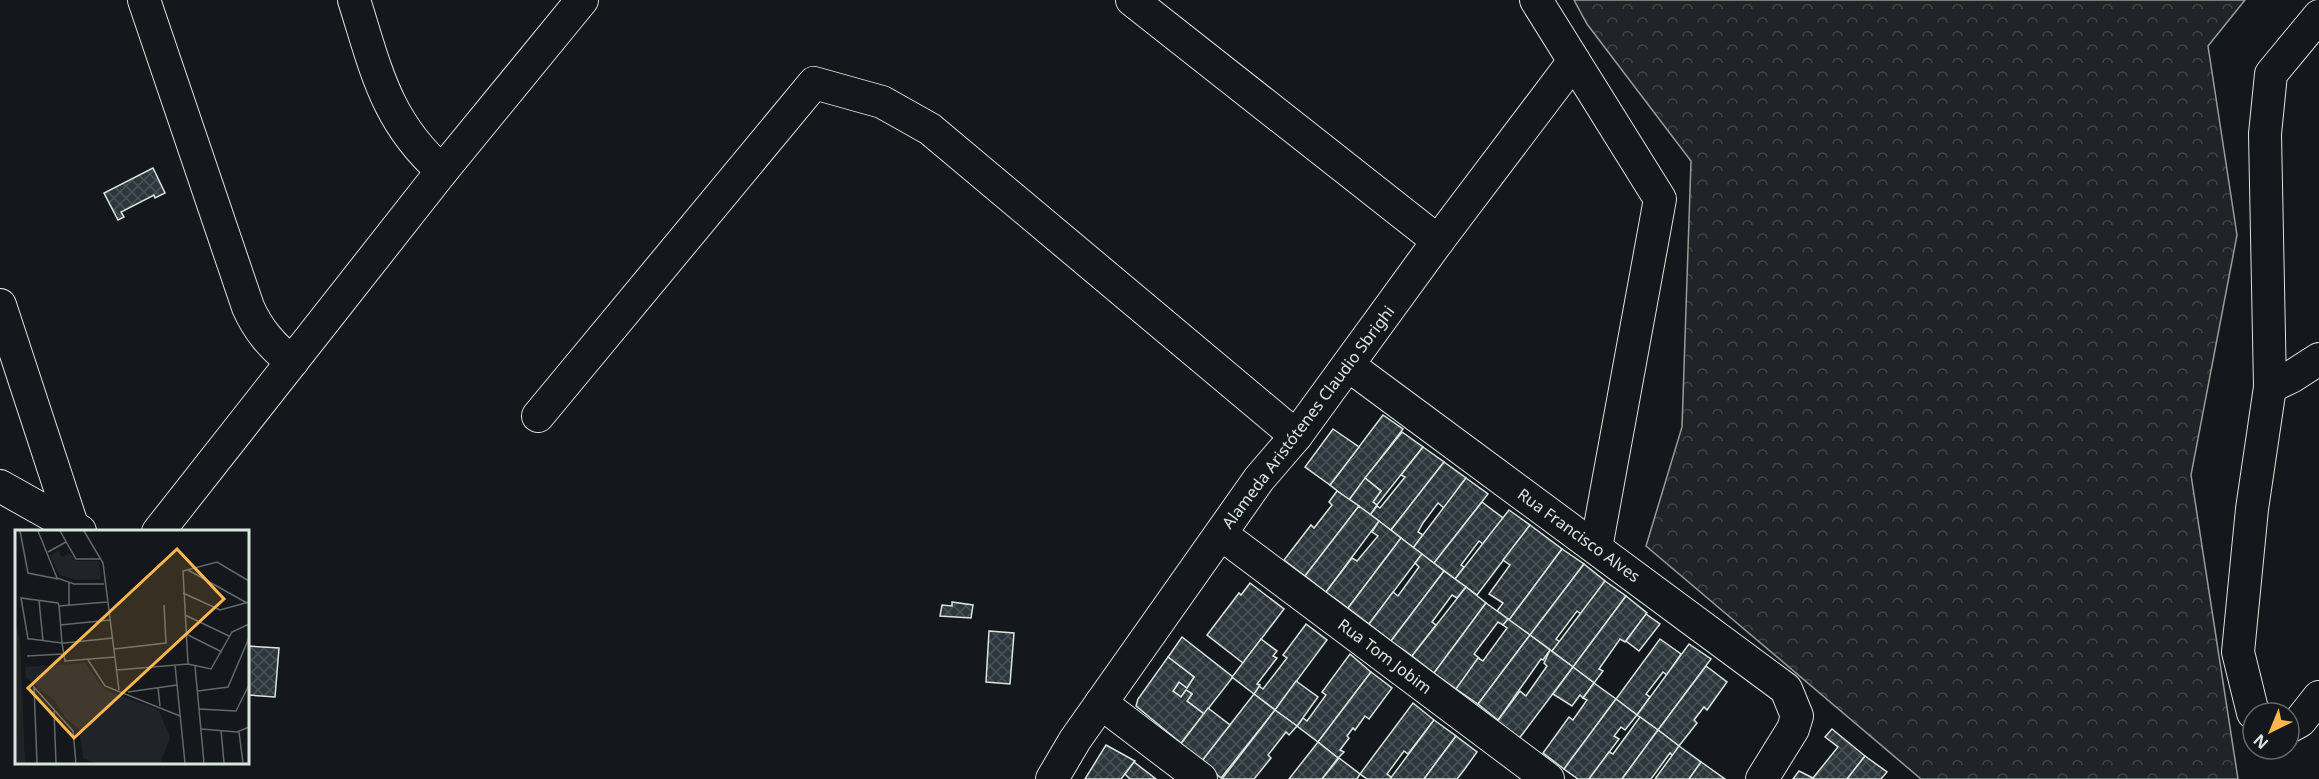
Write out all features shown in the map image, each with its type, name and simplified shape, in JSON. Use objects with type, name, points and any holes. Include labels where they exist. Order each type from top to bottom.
[{"type":"street","points":[[144,0],[248,307],[263,334],[276,350],[292,362]]},
{"type":"street","points":[[354,0],[385,97],[418,148],[442,171]]},
{"type":"street","points":[[159,530],[442,171],[582,0]]},
{"type":"street","points":[[1132,0],[1438,241]]},
{"type":"street","points":[[1536,0],[1660,199],[1596,548]]},
{"type":"street","points":[[2250,701],[2238,652],[2252,508],[2270,387],[2265,134],[2271,74],[2319,16]]},
{"type":"street","name":"Alameda Aristótenes Claudio Sbrighi","points":[[1052,779],[1075,740],[1259,479],[1296,436],[1438,241],[1574,61]]},
{"type":"street","points":[[538,416],[814,83],[882,102],[930,129],[1296,436]]},
{"type":"street","points":[[0,305],[77,528]]},
{"type":"street","points":[[2270,387],[2319,359]]},
{"type":"street","name":"Rua Francisco Alves","points":[[1348,365],[1785,689],[1794,704],[1797,716],[1793,729],[1762,779]]},
{"type":"street","points":[[0,486],[77,528]]},
{"type":"street","name":"Rua Tom Jobim","points":[[1221,534],[1548,779]]},
{"type":"street","points":[[2301,720],[2319,698]]},
{"type":"street","points":[[1101,703],[1202,779]]},
{"type":"green space","points":[[1574,0],[2245,0],[2208,46],[2237,235],[2191,475],[2238,779],[1921,779],[1646,546],[1682,427],[1691,161],[1587,24]]},
{"type":"building","points":[[153,168],[165,193],[155,198],[154,195],[121,212],[124,217],[118,220],[104,193]]},
{"type":"building","points":[[1383,415],[1403,429],[1349,500],[1330,485]]},
{"type":"building","points":[[1333,429],[1359,447],[1330,485],[1305,467]]},
{"type":"building","points":[[1402,432],[1423,447],[1377,505],[1373,502],[1381,491],[1365,478]]},
{"type":"building","points":[[1423,447],[1444,462],[1391,530],[1370,515],[1377,506],[1380,508],[1405,477],[1401,475]]},
{"type":"building","points":[[1444,462],[1466,478],[1444,508],[1438,503],[1418,532],[1423,535],[1413,548],[1391,530]]},
{"type":"building","points":[[1365,478],[1381,491],[1373,502],[1377,505],[1370,515],[1349,500]]},
{"type":"building","points":[[1466,478],[1488,494],[1434,563],[1413,548]]},
{"type":"building","points":[[1337,491],[1359,506],[1305,576],[1284,560],[1311,525],[1314,528],[1332,505],[1329,502]]},
{"type":"building","points":[[1482,502],[1503,518],[1483,544],[1479,541],[1461,565],[1464,567],[1455,579],[1434,563]]},
{"type":"building","points":[[1359,506],[1379,521],[1326,592],[1305,576]]},
{"type":"building","points":[[1509,510],[1530,525],[1477,595],[1455,579]]},
{"type":"building","points":[[1379,521],[1401,538],[1348,608],[1326,592],[1352,558],[1357,561],[1378,536],[1372,532]]},
{"type":"building","points":[[1530,525],[1562,549],[1509,620],[1497,611],[1503,603],[1489,594],[1510,565],[1503,560]]},
{"type":"building","points":[[1401,538],[1422,554],[1369,624],[1348,608]]},
{"type":"building","points":[[1562,549],[1584,564],[1530,635],[1509,620]]},
{"type":"building","points":[[1422,554],[1444,571],[1391,641],[1369,624],[1393,592],[1398,596],[1419,567],[1415,563]]},
{"type":"building","points":[[1584,564],[1605,581],[1581,614],[1577,611],[1556,639],[1560,642],[1552,651],[1530,635]]},
{"type":"building","points":[[1444,571],[1466,587],[1457,598],[1452,595],[1432,622],[1436,625],[1412,656],[1391,641]]},
{"type":"building","points":[[1605,581],[1626,596],[1573,667],[1552,651]]},
{"type":"building","points":[[1250,583],[1284,609],[1243,663],[1207,635],[1239,593],[1241,595]]},
{"type":"building","points":[[1466,587],[1486,603],[1434,673],[1412,656]]},
{"type":"building","points":[[1626,596],[1647,613],[1625,642],[1620,639],[1599,669],[1603,671],[1594,683],[1573,667]]},
{"type":"building","points":[[952,602],[973,605],[971,618],[940,616],[942,605],[952,606]]},
{"type":"building","points":[[1486,603],[1508,619],[1503,625],[1498,622],[1474,654],[1479,658],[1456,689],[1434,673]]},
{"type":"building","points":[[1646,614],[1660,624],[1639,651],[1626,641]]},
{"type":"building","points":[[1508,619],[1530,635],[1478,704],[1456,689],[1478,658],[1483,661],[1507,628],[1503,625]]},
{"type":"building","points":[[1306,624],[1327,640],[1275,710],[1254,694],[1259,686],[1263,689],[1287,658],[1283,655]]},
{"type":"building","points":[[989,631],[1014,633],[1010,684],[986,682]]},
{"type":"building","points":[[1530,635],[1550,650],[1543,660],[1541,659],[1498,720],[1478,704]]},
{"type":"building","points":[[1182,637],[1233,677],[1204,714],[1187,701],[1192,694],[1186,690],[1181,697],[1173,691],[1179,682],[1187,688],[1194,677],[1168,657]]},
{"type":"building","points":[[1261,639],[1277,651],[1273,656],[1277,658],[1257,684],[1260,685],[1254,694],[1232,677]]},
{"type":"building","points":[[1660,639],[1681,654],[1667,675],[1663,672],[1646,694],[1650,697],[1637,715],[1616,699]]},
{"type":"building","points":[[1689,644],[1711,659],[1658,730],[1637,715]]},
{"type":"building","points":[[249,646],[279,648],[275,697],[249,695]]},
{"type":"building","points":[[1550,650],[1573,667],[1518,740],[1496,723],[1520,691],[1526,696],[1547,666],[1544,663]]},
{"type":"building","points":[[1350,654],[1371,672],[1318,742],[1297,726],[1303,718],[1307,721],[1326,695],[1322,692]]},
{"type":"building","points":[[1168,657],[1194,677],[1187,688],[1179,682],[1173,691],[1181,697],[1186,690],[1192,694],[1187,701],[1204,714],[1181,743],[1136,706],[1138,699]]},
{"type":"building","points":[[1706,666],[1727,682],[1707,710],[1704,707],[1694,720],[1697,723],[1679,746],[1658,730]]},
{"type":"building","points":[[1573,667],[1594,683],[1583,698],[1580,695],[1572,706],[1553,694]]},
{"type":"building","points":[[1371,672],[1392,688],[1369,719],[1365,716],[1355,730],[1353,728],[1340,750],[1344,752],[1338,758],[1318,742]]},
{"type":"building","points":[[1296,681],[1318,697],[1297,726],[1275,710]]},
{"type":"building","points":[[1594,683],[1616,699],[1564,769],[1543,753],[1569,717],[1573,720],[1587,700],[1583,698]]},
{"type":"building","points":[[1254,694],[1275,710],[1221,778],[1201,762]]},
{"type":"building","points":[[1616,699],[1637,715],[1625,730],[1621,727],[1614,736],[1619,739],[1589,779],[1578,779],[1564,769]]},
{"type":"building","points":[[1413,703],[1434,720],[1408,754],[1404,751],[1387,774],[1391,777],[1390,779],[1367,779],[1360,774]]},
{"type":"building","points":[[1208,708],[1230,725],[1201,762],[1180,745]]},
{"type":"building","points":[[1275,710],[1297,726],[1289,735],[1286,732],[1268,755],[1271,758],[1254,779],[1222,779]]},
{"type":"building","points":[[1640,717],[1658,730],[1622,779],[1589,779],[1609,752],[1613,754]]},
{"type":"building","points":[[1434,720],[1456,736],[1424,779],[1390,779]]},
{"type":"building","points":[[1832,729],[1865,756],[1847,779],[1793,779],[1799,771],[1813,778],[1838,747],[1825,737]]},
{"type":"building","points":[[1658,730],[1679,746],[1673,756],[1670,753],[1651,779],[1622,779]]},
{"type":"building","points":[[1456,736],[1477,752],[1464,770],[1457,779],[1424,779]]},
{"type":"building","points":[[1318,742],[1338,758],[1322,779],[1289,779]]},
{"type":"building","points":[[1106,745],[1135,761],[1121,779],[1085,779]]},
{"type":"building","points":[[1679,746],[1701,762],[1689,779],[1655,779]]},
{"type":"building","points":[[1865,756],[1887,772],[1881,779],[1847,779]]},
{"type":"building","points":[[1339,758],[1360,774],[1357,779],[1322,779]]},
{"type":"building","points":[[1134,762],[1156,779],[1130,779],[1125,774]]},
{"type":"building","points":[[1701,762],[1725,779],[1689,779]]}]
